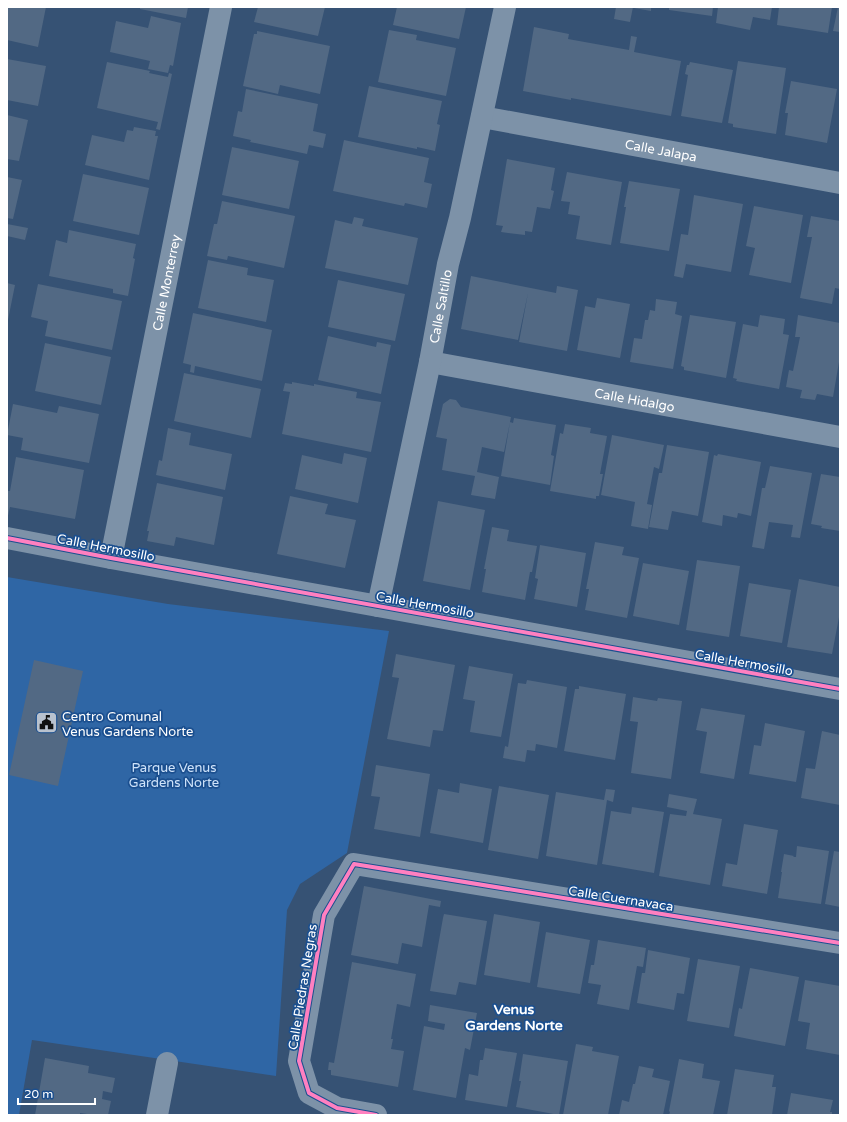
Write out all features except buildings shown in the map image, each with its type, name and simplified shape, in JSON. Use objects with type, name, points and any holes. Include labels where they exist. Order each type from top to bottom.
[{"type":"street","name":"Calle Monterrey","points":[[111,558],[221,7]]},
{"type":"street","name":"Calle Saltillo","points":[[378,606],[430,362],[448,264],[482,117],[505,7]]},
{"type":"street","name":"Calle Jalapa","points":[[482,117],[840,183]]},
{"type":"street","name":"Calle Hidalgo","points":[[430,362],[840,437]]},
{"type":"street","name":"Calle Hermosillo","points":[[7,538],[840,689]]},
{"type":"street","name":"Calle Piedras Negras","points":[[376,1115],[337,1108],[309,1093],[299,1062],[324,914],[354,864],[399,872]]},
{"type":"street","name":"Calle Cuernavaca","points":[[399,872],[840,943]]},
{"type":"street","points":[[157,1115],[167,1063]]},
{"type":"green space","name":"Parque Venus Gardens Norte","points":[[7,577],[168,604],[389,631],[347,853],[300,884],[287,910],[276,1076],[32,1040],[19,1115],[7,1115]]},
{"type":"cycle path","points":[[7,538],[840,689]]},
{"type":"cycle path","points":[[376,1115],[337,1108],[309,1093],[299,1061],[324,915],[354,864],[840,943]]},
{"type":"place","name":"Centro Comunal Venus Gardens Norte","points":[[46,723]]},
{"type":"district","name":"Venus Gardens Norte","points":[[514,1018]]}]
